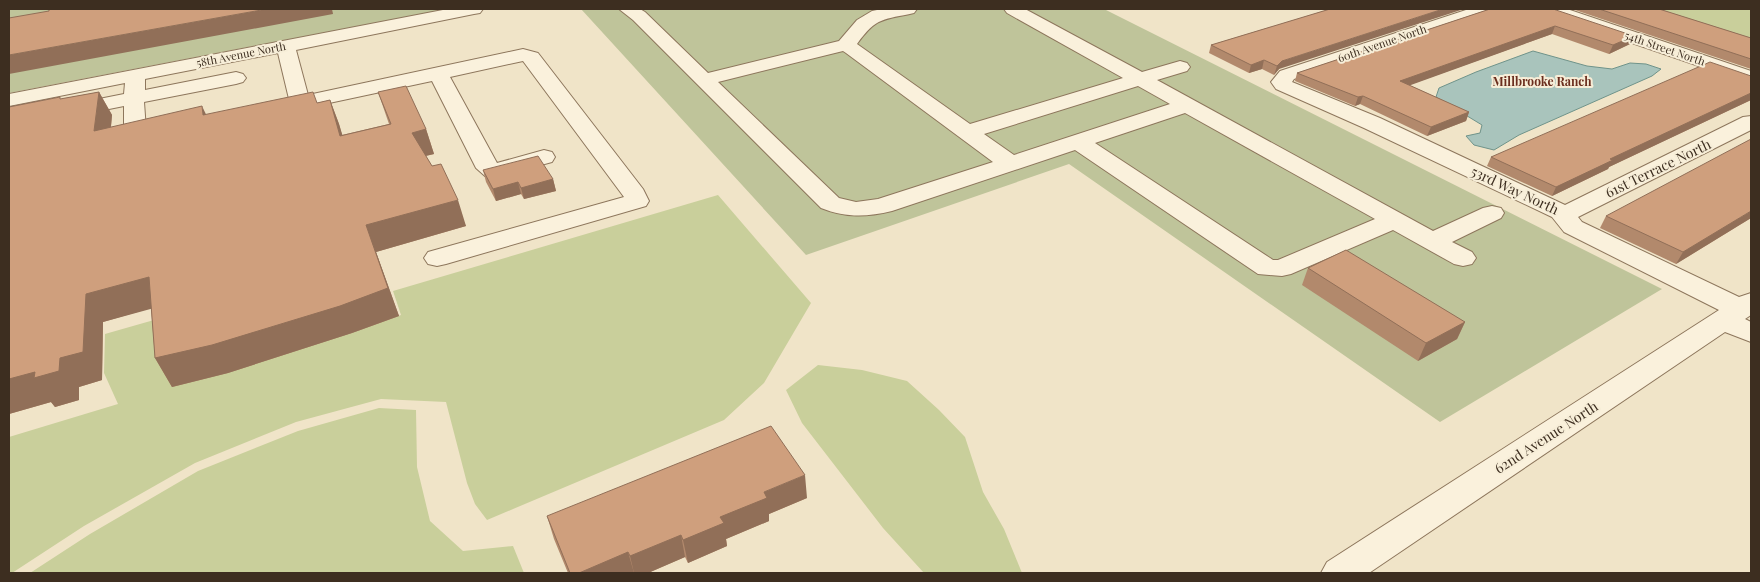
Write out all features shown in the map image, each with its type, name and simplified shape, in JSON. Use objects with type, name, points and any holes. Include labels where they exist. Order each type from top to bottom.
[{"type":"street","name":"58th Avenue North","points":[[9,100],[474,9]]},
{"type":"street","points":[[628,9],[639,16],[830,203],[844,209],[858,211],[883,206],[1188,106]]},
{"type":"street","points":[[704,80],[846,45],[852,40],[863,23],[876,16],[908,9]]},
{"type":"street","points":[[1013,9],[1464,258]]},
{"type":"street","name":"60th Avenue North","points":[[1281,82],[1287,75],[1486,9]]},
{"type":"street","name":"54th Street North","points":[[1551,9],[1751,78]]},
{"type":"street","points":[[285,45],[300,103]]},
{"type":"street","points":[[846,45],[1011,164]]},
{"type":"street","points":[[255,113],[523,55],[531,58],[635,194],[637,201],[437,258]]},
{"type":"street","points":[[967,132],[1180,67]]},
{"type":"street","points":[[135,75],[135,139],[176,130]]},
{"type":"street","points":[[433,75],[440,77],[488,168],[492,171],[544,157]]},
{"type":"street","points":[[9,123],[236,78]]},
{"type":"street","name":"53rd Way North","points":[[1281,82],[1283,85],[1372,123],[1565,214],[1564,217],[1573,227],[1742,316]]},
{"type":"street","name":"61st Terrace North","points":[[1565,214],[1751,122]]},
{"type":"street","points":[[1078,141],[1267,268],[1282,268],[1394,220]]},
{"type":"street","points":[[1432,241],[1492,213]]},
{"type":"street","name":"62nd Avenue North","points":[[1340,573],[1742,316]]},
{"type":"green space","points":[[9,9],[446,9],[9,93]]},
{"type":"green space","points":[[581,9],[1104,9],[1662,289],[1440,422],[1069,164],[806,255]]},
{"type":"green space","points":[[1658,9],[1751,9],[1751,39]]},
{"type":"green space","points":[[718,195],[811,303],[764,383],[724,420],[487,520],[475,504],[467,483],[446,402],[381,399],[296,422],[195,463],[84,526],[12,573],[9,573],[9,437],[118,404],[104,373],[105,334],[175,314],[356,331],[401,315],[393,291]]},
{"type":"green space","points":[[818,365],[862,370],[907,381],[939,410],[965,437],[983,492],[1004,529],[1022,573],[924,573],[883,528],[802,423],[786,390]]},
{"type":"green space","points":[[379,408],[416,410],[417,467],[430,521],[463,551],[513,546],[524,573],[30,573],[90,534],[198,471],[298,431]]},
{"type":"water","points":[[1533,51],[1587,66],[1612,69],[1630,63],[1646,64],[1661,69],[1652,76],[1519,135],[1494,150],[1474,145],[1466,136],[1480,133],[1482,125],[1436,97],[1439,88]]},
{"type":"building","points":[[49,9],[267,9],[9,55],[9,18],[49,11]]},
{"type":"building","points":[[1330,9],[1443,9],[1282,61],[1277,66],[1264,60],[1251,65],[1211,45]]},
{"type":"building","points":[[1490,9],[1553,9],[1634,36],[1613,45],[1555,26],[1400,81],[1469,112],[1431,127],[1363,96],[1358,97],[1297,73]]},
{"type":"building","points":[[1599,9],[1659,9],[1751,38],[1751,59]]},
{"type":"building","points":[[1710,62],[1751,76],[1751,93],[1610,159],[1613,160],[1556,187],[1491,157]]},
{"type":"building","points":[[406,86],[426,129],[412,133],[432,166],[441,164],[458,200],[366,225],[388,288],[340,306],[212,345],[155,358],[149,277],[86,294],[83,352],[60,358],[59,371],[34,378],[35,372],[9,379],[9,107],[99,92],[94,131],[202,106],[203,115],[313,92],[317,103],[330,100],[340,136],[391,124],[378,92]]},
{"type":"building","points":[[1751,139],[1751,211],[1683,252],[1606,216]]},
{"type":"building","points":[[538,156],[553,179],[521,188],[518,182],[493,189],[483,170]]},
{"type":"building","points":[[1346,250],[1465,322],[1426,343],[1308,268]]},
{"type":"building","points":[[771,426],[805,475],[764,492],[767,498],[720,517],[724,523],[683,540],[681,535],[630,556],[628,552],[579,573],[570,573],[547,516]]},
{"type":"district","name":"Millbrooke Ranch","points":[[1542,81]]}]
